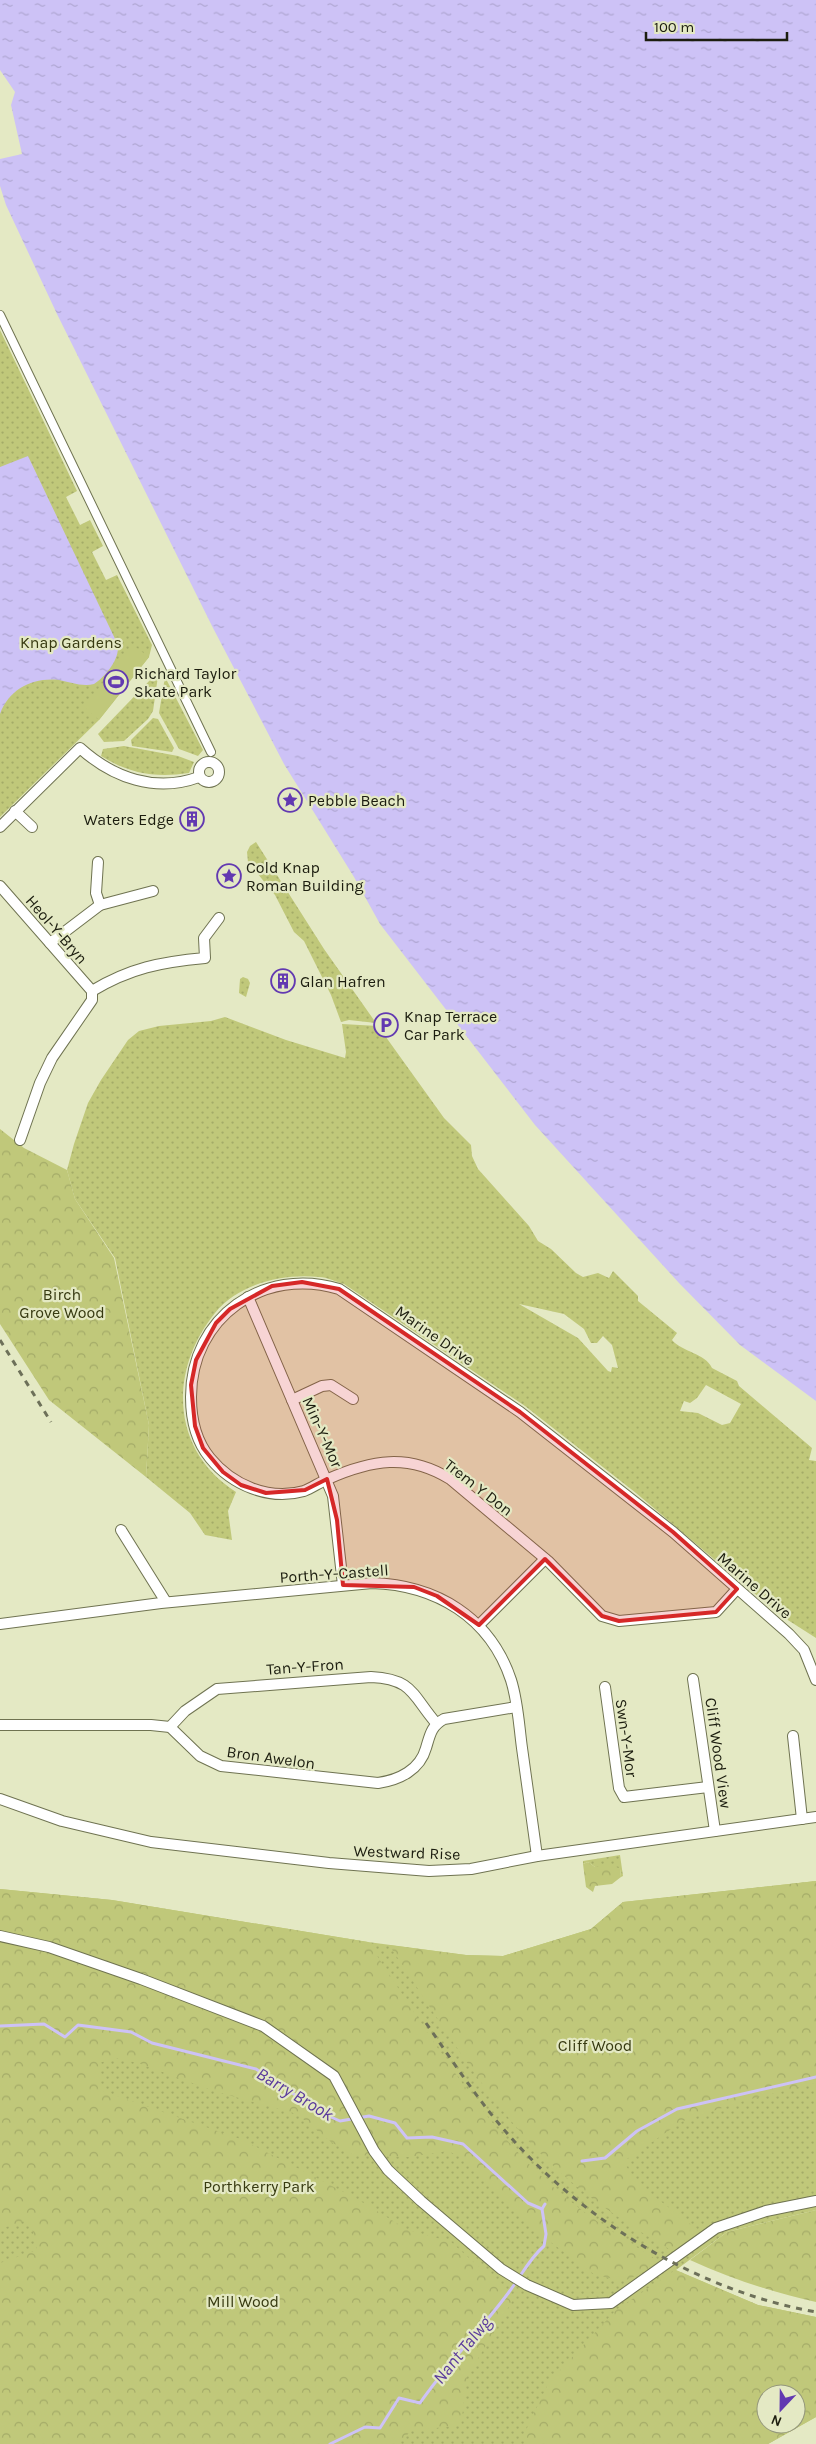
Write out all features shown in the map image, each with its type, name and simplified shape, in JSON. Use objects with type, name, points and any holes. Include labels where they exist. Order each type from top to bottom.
[{"type":"street","points":[[0,315],[211,752]]},
{"type":"street","points":[[0,827],[80,748],[92,759],[115,773],[143,782],[179,782],[199,777]]},
{"type":"street","points":[[15,812],[32,828]]},
{"type":"street","points":[[98,862],[96,894],[100,904]]},
{"type":"street","name":"Heol-Y-Bryn","points":[[0,886],[92,991]]},
{"type":"street","points":[[50,943],[100,904],[153,891]]},
{"type":"street","points":[[20,1140],[40,1083],[52,1058],[92,1000],[92,991],[125,973],[142,967],[205,958],[204,938],[219,918]]},
{"type":"street","name":"Marine Drive","points":[[328,1479],[305,1490],[288,1494],[266,1493],[241,1485],[223,1472],[202,1448],[194,1426],[191,1407],[191,1385],[196,1360],[216,1323],[230,1309],[272,1286],[302,1282],[320,1283],[339,1289],[520,1412],[673,1532],[789,1634],[804,1650],[816,1680]]},
{"type":"street","name":"Min-Y-Mor","points":[[248,1298],[328,1479],[337,1520],[342,1585]]},
{"type":"street","points":[[292,1400],[322,1386],[332,1385],[353,1399]]},
{"type":"street","name":"Trem Y Don","points":[[328,1479],[361,1466],[384,1462],[411,1462],[436,1470],[450,1479],[545,1559],[602,1616],[620,1621],[716,1612],[737,1589]]},
{"type":"street","points":[[121,1530],[166,1602]]},
{"type":"street","points":[[479,1625],[545,1559]]},
{"type":"street","name":"Porth-Y-Castell","points":[[0,1624],[166,1602],[342,1585],[396,1584],[437,1596],[479,1625],[504,1663],[511,1682],[516,1708],[537,1856]]},
{"type":"street","name":"Tan-Y-Fron","points":[[170,1727],[185,1711],[217,1689],[371,1677],[393,1679],[406,1686],[418,1697],[436,1723]]},
{"type":"street","name":"Cliff Wood View","points":[[693,1679],[715,1831]]},
{"type":"street","name":"Swn-Y-Mor","points":[[605,1687],[619,1788],[624,1797],[708,1787]]},
{"type":"street","points":[[436,1723],[444,1719],[516,1708]]},
{"type":"street","name":"Bron Awelon","points":[[170,1727],[200,1756],[221,1766],[280,1774],[378,1783],[393,1781],[419,1764],[426,1750],[429,1734],[436,1723]]},
{"type":"street","points":[[0,1725],[151,1725],[170,1727]]},
{"type":"street","points":[[793,1736],[802,1819]]},
{"type":"street","name":"Westward Rise","points":[[0,1799],[82,1826],[151,1842],[312,1862],[429,1872],[471,1870],[537,1856],[816,1817]]},
{"type":"street","points":[[0,1936],[49,1947],[141,1979],[263,2026],[334,2076],[374,2152],[388,2170],[421,2200],[512,2276],[572,2305],[611,2303],[716,2228],[766,2211],[816,2201]]},
{"type":"highlighted area","points":[[302,1282],[339,1289],[520,1412],[673,1532],[737,1589],[716,1612],[619,1621],[602,1616],[545,1559],[479,1625],[437,1596],[414,1587],[343,1585],[337,1520],[327,1479],[305,1490],[266,1493],[241,1485],[223,1472],[203,1448],[195,1426],[191,1385],[196,1360],[216,1323],[230,1309],[272,1286]]},
{"type":"green space","name":"Knap Gardens","points":[[0,330],[77,491],[66,497],[80,525],[90,520],[103,546],[92,552],[106,580],[117,575],[152,645],[149,657],[99,720],[0,817]]},
{"type":"green space","name":"Richard Taylor Skate Park","points":[[133,645],[149,657],[99,720],[84,707]]},
{"type":"green space","points":[[158,676],[153,711],[148,719],[124,741],[104,742],[98,734],[152,678]]},
{"type":"green space","points":[[165,677],[203,750],[198,756],[179,749],[159,713]]},
{"type":"green space","points":[[153,718],[158,719],[174,748],[172,752],[132,746],[131,740]]},
{"type":"green space","points":[[124,746],[178,756],[194,762],[189,773],[154,775],[133,771],[101,756],[103,749]]},
{"type":"green space","points":[[256,842],[324,949],[376,1023],[349,1020],[341,1022],[331,995],[304,941],[294,932],[275,895],[248,862],[247,852],[250,846]]},
{"type":"green space","points":[[243,977],[248,979],[250,983],[246,997],[239,993],[240,979]]},
{"type":"green space","points":[[225,1017],[286,1040],[345,1058],[346,1052],[342,1024],[378,1026],[444,1118],[471,1145],[472,1156],[478,1169],[529,1226],[538,1241],[551,1249],[576,1273],[583,1277],[598,1273],[609,1278],[613,1271],[638,1296],[638,1301],[677,1333],[672,1340],[676,1344],[704,1359],[712,1368],[737,1381],[739,1386],[812,1448],[809,1460],[816,1461],[816,1638],[780,1615],[636,1493],[525,1406],[344,1284],[325,1278],[305,1276],[276,1279],[249,1288],[236,1295],[215,1313],[200,1336],[189,1360],[184,1384],[184,1409],[188,1433],[199,1455],[215,1475],[236,1492],[228,1511],[232,1540],[205,1535],[190,1513],[146,1477],[149,1425],[115,1258],[75,1199],[67,1170],[88,1103],[128,1040],[139,1031],[159,1026],[211,1021]],"holes":[[[519,1304],[564,1314],[584,1329],[591,1343],[597,1343],[603,1336],[612,1345],[618,1368],[612,1367],[611,1372],[608,1371],[578,1338]],[[706,1385],[741,1404],[730,1423],[722,1425],[698,1413],[680,1411],[684,1401],[690,1403],[697,1398]]]},
{"type":"green space","name":"Birch Grove Wood","points":[[0,1129],[24,1148],[67,1170],[75,1199],[114,1258],[149,1425],[146,1477],[49,1400],[0,1324]]},
{"type":"green space","points":[[620,1855],[623,1876],[621,1877],[620,1869],[595,1867],[588,1862],[583,1864],[583,1861]]},
{"type":"green space","points":[[588,1862],[595,1867],[611,1864],[620,1869],[621,1877],[612,1884],[595,1886],[593,1892],[586,1887],[583,1864]]},
{"type":"green space","name":"Porthkerry Park","points":[[816,1881],[816,2210],[727,2232],[676,2270],[758,2305],[816,2317],[816,2417],[806,2423],[806,2384],[756,2384],[756,2434],[786,2434],[768,2444],[0,2444],[0,1889],[112,1900],[368,1942],[466,1955],[503,1956],[591,1929],[623,1902]]},
{"type":"green space","name":"Cliff Wood","points":[[816,1881],[816,2083],[743,2101],[683,2121],[624,2161],[634,2181],[697,2229],[688,2241],[674,2252],[625,2221],[577,2187],[525,2137],[463,2057],[389,1945],[466,1955],[503,1956],[591,1929],[623,1902]]},
{"type":"green space","name":"Mill Wood","points":[[0,1889],[112,1900],[368,1942],[427,2033],[469,2093],[515,2149],[567,2199],[659,2261],[644,2272],[624,2281],[595,2275],[537,2232],[503,2201],[465,2159],[448,2151],[409,2157],[354,2155],[331,2142],[297,2114],[214,2091],[138,2063],[115,2058],[99,2063],[100,2090],[243,2140],[357,2199],[408,2230],[451,2242],[514,2298],[467,2377],[461,2425],[411,2431],[398,2444],[0,2444],[0,2263],[37,2250],[30,2219],[0,2229]]},
{"type":"green space","points":[[816,2210],[816,2302],[752,2284],[690,2260],[727,2232]]},
{"type":"green space","points":[[675,2270],[758,2305],[816,2317],[816,2417],[806,2423],[806,2384],[756,2384],[756,2434],[786,2434],[768,2444],[524,2444],[527,2428],[549,2382],[616,2310]]},
{"type":"water","points":[[0,0],[816,0],[816,1401],[740,1345],[679,1283],[535,1125],[380,924],[354,877],[284,764],[212,626],[57,314],[6,205],[0,186],[0,159],[22,154],[11,105],[15,92],[0,70]]},
{"type":"water","points":[[28,456],[118,648],[112,666],[94,684],[81,685],[59,680],[31,683],[23,686],[9,698],[0,714],[0,467]]},
{"type":"waterway","name":"Barry Brook","points":[[0,2026],[44,2024],[65,2037],[78,2025],[131,2032],[152,2043],[256,2069],[324,2114],[340,2121],[369,2116],[395,2123],[407,2138],[432,2137],[463,2144],[528,2203],[542,2209]]},
{"type":"waterway","name":"Nant Talwg","points":[[582,2161],[605,2158],[637,2131],[677,2109],[816,2077]]},
{"type":"waterway","name":"Nant Talwg","points":[[330,2444],[365,2427],[380,2428],[399,2398],[420,2403],[498,2306],[534,2256],[544,2246],[546,2234],[542,2209],[545,2204]]},
{"type":"railway","points":[[0,1340],[51,1422]]},
{"type":"railway","points":[[426,2023],[490,2113],[544,2172],[578,2201],[652,2251],[691,2272],[732,2289],[816,2312]]},
{"type":"place","name":"Richard Taylor Skate Park","points":[[116,682]]},
{"type":"place","name":"Pebble Beach","points":[[290,800]]},
{"type":"place","name":"Waters Edge","points":[[192,819]]},
{"type":"place","name":"Cold Knap Roman Building","points":[[229,876]]},
{"type":"place","name":"Glan Hafren","points":[[283,981]]},
{"type":"place","name":"Knap Terrace Car Park","points":[[386,1025]]}]
